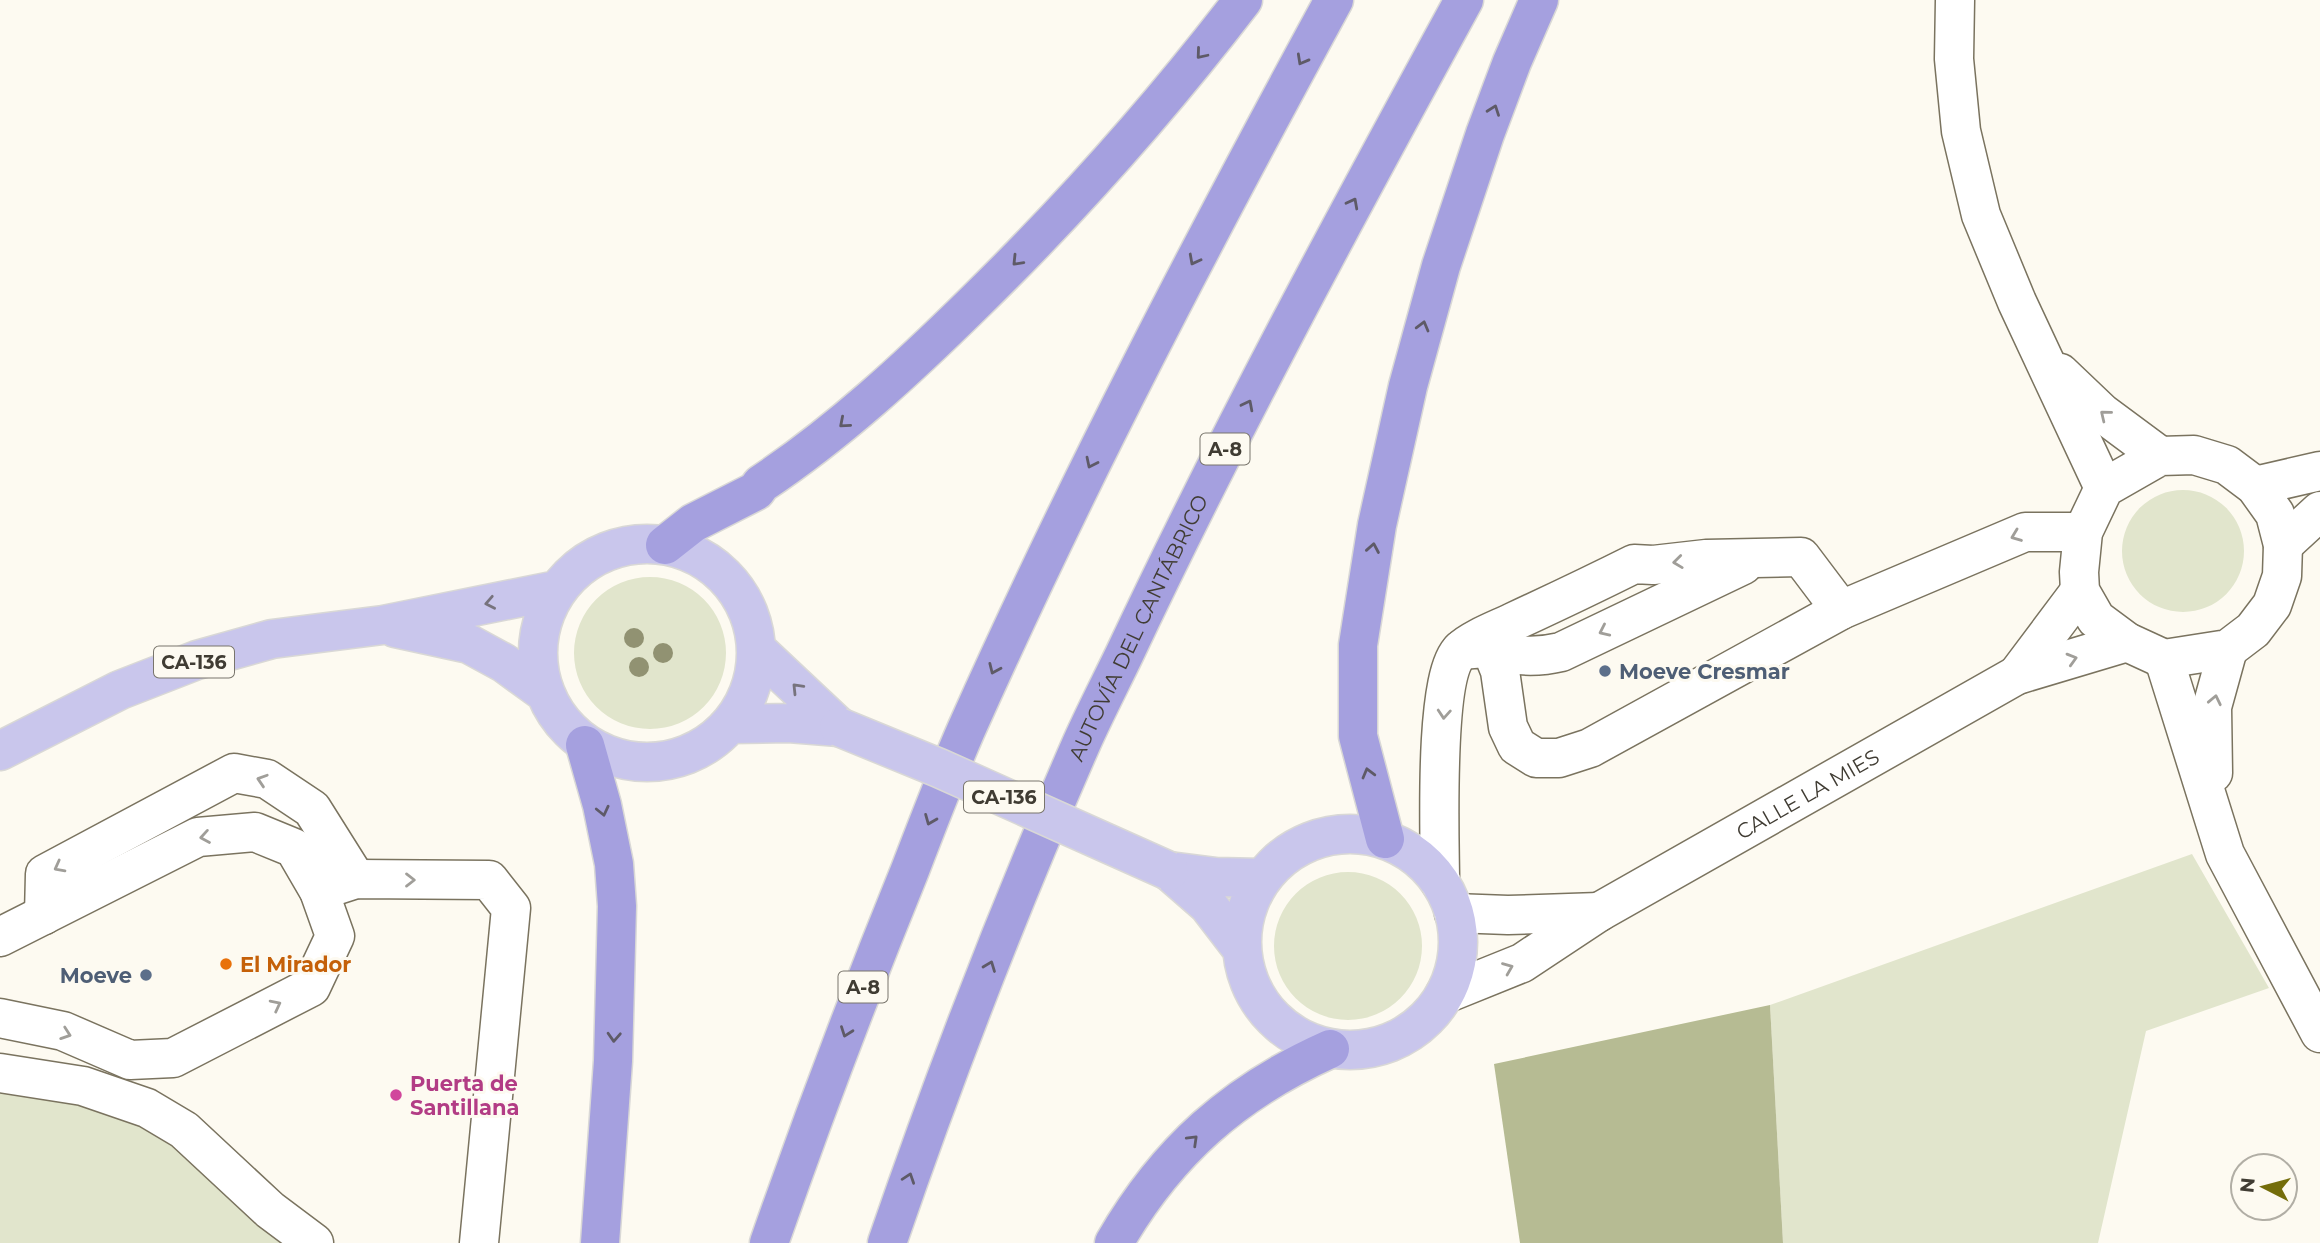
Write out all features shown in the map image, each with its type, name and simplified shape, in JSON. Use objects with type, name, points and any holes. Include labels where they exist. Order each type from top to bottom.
[{"type":"highway","points":[[665,545],[693,523],[757,491],[761,484],[836,430],[946,331],[1073,202],[1150,116],[1243,0]]},
{"type":"highway","name":"A-8","points":[[769,1243],[852,1016],[964,734],[1106,433],[1174,299],[1334,0]]},
{"type":"highway","name":"AUTOVÍA DEL CANTÁBRICO","points":[[887,1243],[921,1143],[969,1018],[1084,738],[1177,541],[1357,196],[1464,0]]},
{"type":"highway","points":[[1385,839],[1359,736],[1358,712],[1358,645],[1377,525],[1418,348],[1441,265],[1494,110],[1539,0]]},
{"type":"highway","points":[[585,745],[602,805],[614,864],[617,906],[613,1060],[600,1243]]},
{"type":"highway","points":[[1114,1243],[1129,1217],[1190,1141],[1253,1089],[1330,1049]]},
{"type":"main road","points":[[634,544],[665,545],[694,553],[719,570],[738,592],[751,619],[756,649],[755,676],[746,702],[731,724],[707,746],[678,760],[646,764],[614,759],[585,745],[561,722],[544,692],[537,657],[542,622],[558,590],[578,567],[605,552],[634,544]]},
{"type":"main road","points":[[383,625],[558,590]]},
{"type":"main road","points":[[383,625],[469,645],[504,663],[544,692]]},
{"type":"main road","name":"CA-136","points":[[0,751],[120,690],[197,660],[272,639],[383,625]]},
{"type":"main road","points":[[756,649],[839,727]]},
{"type":"main road","points":[[731,724],[789,723],[839,727]]},
{"type":"main road","name":"CA-136","points":[[839,727],[1169,871]]},
{"type":"main road","points":[[1351,833],[1385,839],[1416,856],[1447,898],[1458,955],[1445,994],[1424,1021],[1396,1040],[1364,1050],[1330,1049],[1297,1037],[1268,1014],[1249,983],[1241,948],[1245,911],[1261,878],[1286,853],[1317,838],[1351,833]]},
{"type":"main road","points":[[1169,871],[1216,877],[1261,878]]},
{"type":"main road","points":[[1169,871],[1208,905],[1241,948]]},
{"type":"street","points":[[1955,0],[1954,59],[1961,131],[1981,215],[2017,302],[2104,488]]},
{"type":"street","points":[[2044,356],[2102,413],[2160,456]]},
{"type":"street","points":[[2194,455],[2227,465],[2255,486],[2275,514],[2283,545],[2282,576],[2272,605],[2253,630],[2228,649],[2164,659],[2127,642],[2096,619],[2080,591],[2079,572],[2083,532],[2104,488],[2160,456],[2194,455]]},
{"type":"street","points":[[2255,486],[2320,471]]},
{"type":"street","points":[[2283,545],[2320,511]]},
{"type":"street","points":[[1473,649],[1494,656],[1500,671],[1508,727],[1517,746],[1536,758],[1559,758],[1590,748],[1841,610],[2025,532],[2083,532]]},
{"type":"street","points":[[1447,898],[1438,790],[1449,668],[1489,634],[1634,564],[1653,565],[1706,559],[1801,557],[1841,610]]},
{"type":"street","name":"CALLE LA MIES","points":[[2017,674],[2080,591]]},
{"type":"street","name":"CALLE LA MIES","points":[[1445,994],[1522,963],[1598,912],[2017,674],[2127,642]]},
{"type":"street","points":[[2214,817],[2212,707],[2228,649]]},
{"type":"street","points":[[2164,659],[2225,854],[2320,1033]]},
{"type":"street","points":[[44,915],[45,874],[234,773],[267,779],[312,809],[356,879]]},
{"type":"street","points":[[282,843],[312,809]]},
{"type":"street","points":[[0,937],[198,837],[255,832],[294,848],[319,891],[335,936],[311,987],[173,1058],[130,1060],[63,1031],[0,1018]]},
{"type":"street","points":[[319,891],[356,879],[489,880],[511,908],[479,1243]]},
{"type":"street","name":"CALLE LA MIES","points":[[1447,898],[1508,915],[1598,912]]},
{"type":"street","points":[[0,1073],[83,1086],[147,1108],[184,1130],[270,1210],[314,1243]]},
{"type":"green space","points":[[2183,490],[2206,495],[2226,508],[2239,528],[2244,551],[2239,574],[2226,594],[2206,607],[2183,612],[2160,607],[2140,594],[2127,574],[2122,551],[2127,528],[2140,508],[2160,495]]},
{"type":"green space","points":[[650,577],[679,582],[704,599],[721,624],[726,653],[721,682],[704,707],[679,724],[650,729],[621,724],[596,707],[579,682],[574,653],[579,624],[596,599],[621,582]]},
{"type":"green space","points":[[2192,854],[2269,988],[2146,1031],[2098,1243],[1783,1243],[1770,1005]]},
{"type":"green space","points":[[1348,872],[1376,878],[1400,894],[1416,918],[1422,946],[1416,974],[1400,998],[1376,1014],[1348,1020],[1320,1014],[1296,998],[1280,974],[1274,946],[1280,918],[1296,894],[1320,878]]},
{"type":"green space","points":[[1770,1005],[1783,1243],[1520,1243],[1494,1064]]},
{"type":"green space","points":[[0,1085],[94,1099],[184,1142],[297,1243],[0,1243]]},
{"type":"place","name":"Moeve Cresmar","points":[[1605,671]]},
{"type":"place","name":"El Mirador","points":[[226,964]]},
{"type":"place","name":"Moeve","points":[[146,975]]},
{"type":"place","name":"Puerta de Santillana","points":[[396,1095]]}]
